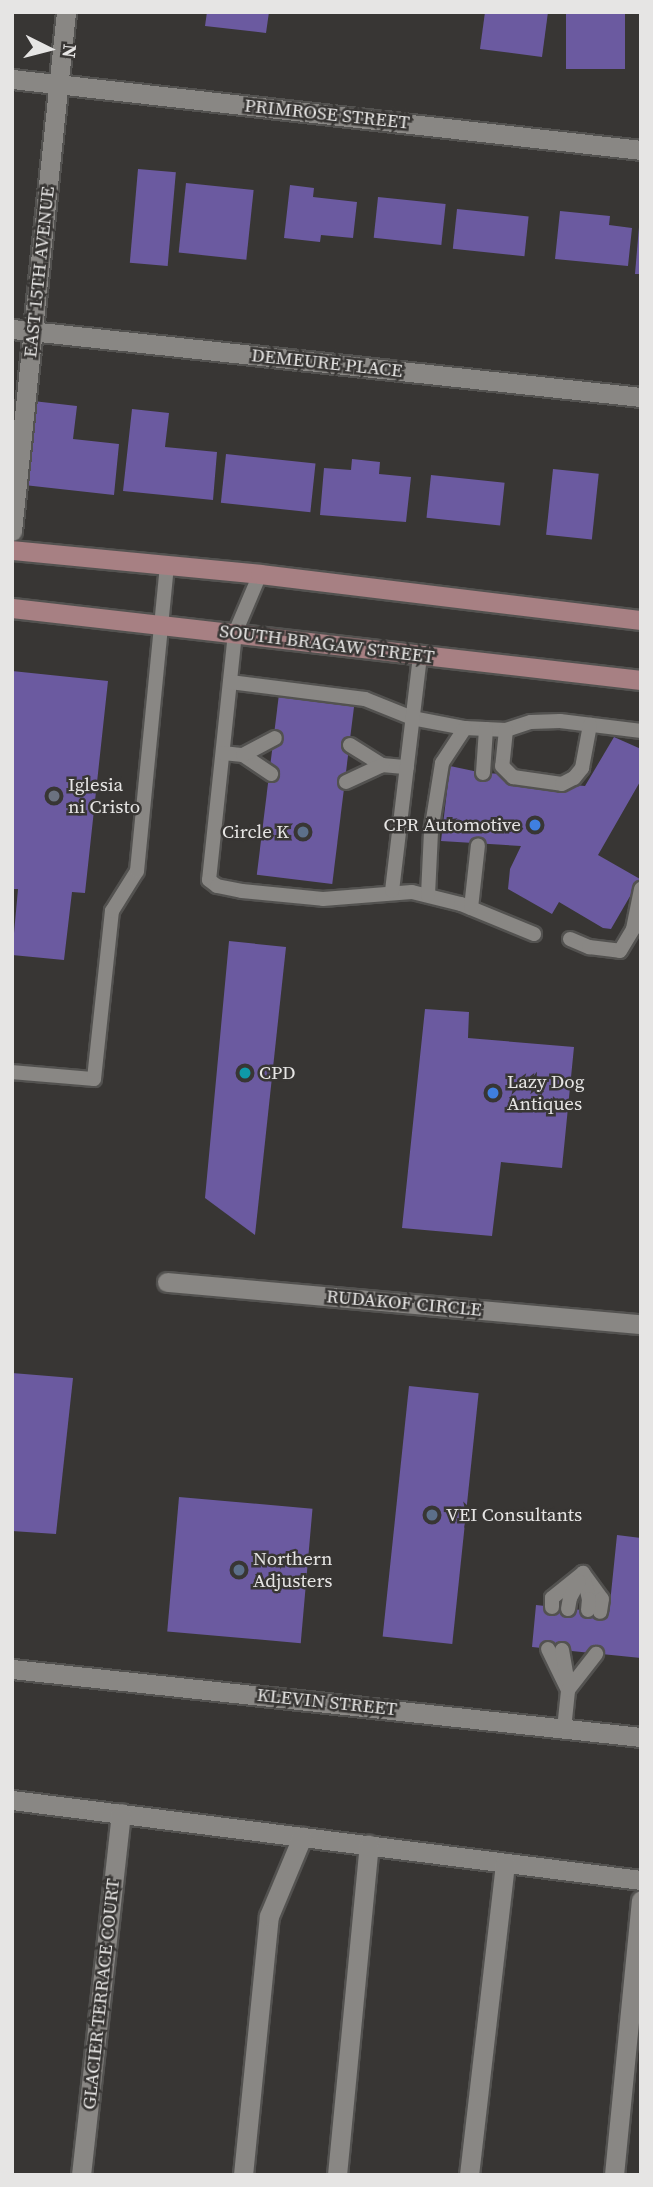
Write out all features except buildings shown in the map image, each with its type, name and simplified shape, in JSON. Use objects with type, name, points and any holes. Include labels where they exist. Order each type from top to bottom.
[{"type":"main road","points":[[12,550],[260,574],[641,620]]},
{"type":"main road","name":"SOUTH BRAGAW STREET","points":[[12,608],[641,680]]},
{"type":"street","name":"EAST 15TH AVENUE","points":[[12,531],[66,12]]},
{"type":"street","name":"PRIMROSE STREET","points":[[12,79],[641,150]]},
{"type":"street","name":"DEMEURE PLACE","points":[[12,329],[641,397]]},
{"type":"street","name":"RUDAKOF CIRCLE","points":[[167,1282],[641,1324]]},
{"type":"street","name":"KLEVIN STREET","points":[[12,1669],[641,1737]]},
{"type":"street","points":[[12,1800],[641,1880]]},
{"type":"street","name":"GLACIER TERRACE COURT","points":[[81,2175],[121,1814]]},
{"type":"street","points":[[243,2175],[270,1916],[302,1837]]},
{"type":"street","points":[[337,2175],[369,1845]]},
{"type":"street","points":[[469,2175],[505,1863]]},
{"type":"street","points":[[614,2175],[641,1900]]},
{"type":"lane","points":[[12,1072],[94,1079],[112,911],[137,871],[167,565]]},
{"type":"lane","points":[[260,574],[235,633],[209,880],[217,886],[242,891],[323,899],[358,898],[392,891],[428,895],[471,908],[534,934]]},
{"type":"lane","points":[[392,891],[420,655]]},
{"type":"lane","points":[[230,682],[365,699],[412,718],[466,728],[506,730],[531,722],[640,726]]},
{"type":"lane","points":[[506,730],[502,766],[513,777],[562,784],[573,778],[582,768],[590,724]]},
{"type":"lane","points":[[428,895],[431,832],[442,763],[466,728]]},
{"type":"lane","points":[[483,773],[486,729]]},
{"type":"lane","points":[[243,755],[275,737]]},
{"type":"lane","points":[[350,745],[382,765],[407,767]]},
{"type":"lane","points":[[223,753],[243,755],[271,774]]},
{"type":"lane","points":[[346,782],[382,765]]},
{"type":"lane","points":[[471,908],[478,845]]},
{"type":"lane","points":[[570,939],[589,947],[620,951],[633,929],[641,889]]},
{"type":"lane","points":[[552,1607],[552,1598],[583,1573]]},
{"type":"lane","points":[[568,1609],[570,1598],[583,1573]]},
{"type":"lane","points":[[583,1573],[594,1611]]},
{"type":"lane","points":[[555,1649],[568,1689],[564,1729]]},
{"type":"lane","points":[[568,1689],[589,1653]]},
{"type":"place","name":"Iglesia ni Cristo","points":[[54,796]]},
{"type":"place","name":"CPR Automotive","points":[[535,825]]},
{"type":"place","name":"Circle K","points":[[303,832]]},
{"type":"place","name":"CPD","points":[[245,1073]]},
{"type":"place","name":"Lazy Dog Antiques","points":[[493,1093]]},
{"type":"place","name":"VEI Consultants","points":[[432,1515]]},
{"type":"place","name":"Northern Adjusters","points":[[239,1570]]}]
